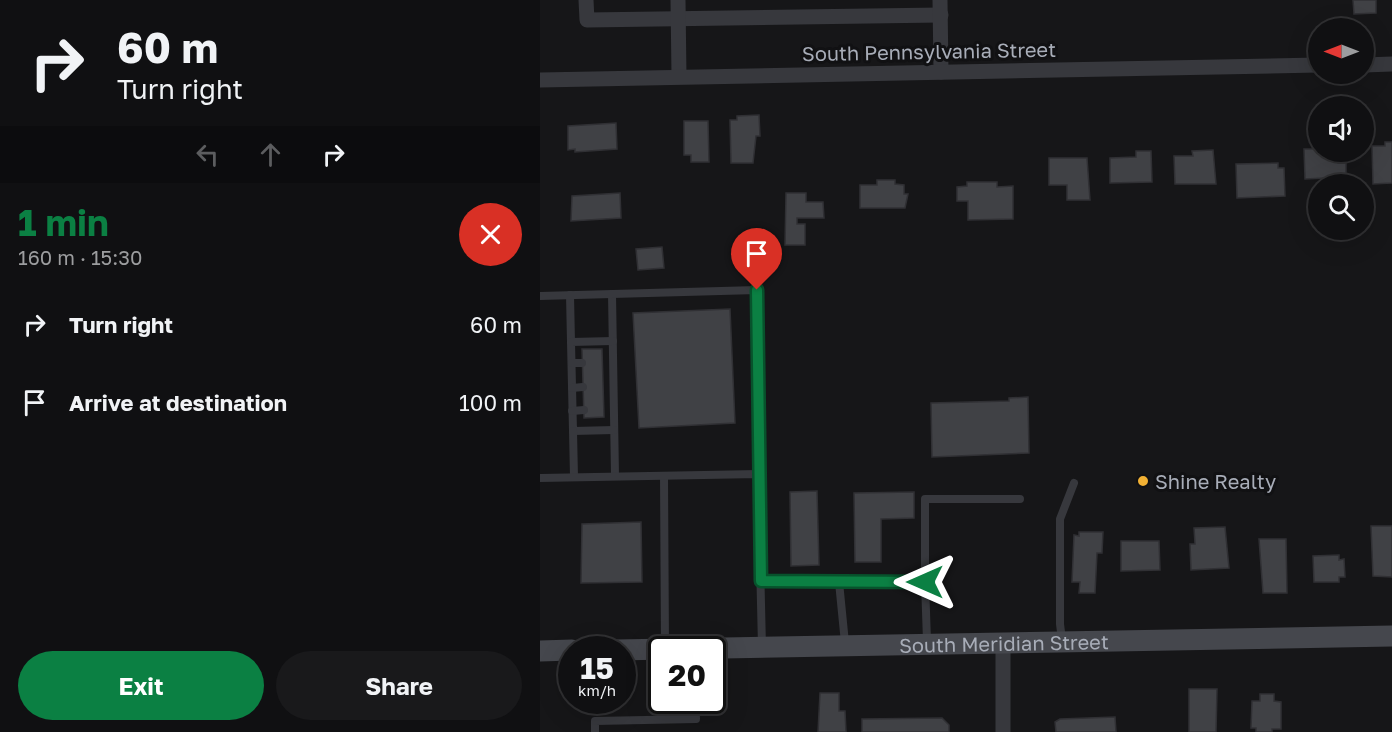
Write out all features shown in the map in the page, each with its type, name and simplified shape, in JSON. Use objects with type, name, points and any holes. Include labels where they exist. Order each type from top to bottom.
[{"type":"main road","name":"South Meridian Street","points":[[726,648],[1392,636]]},
{"type":"main road","points":[[540,651],[558,650]]},
{"type":"street","points":[[586,0],[587,20],[678,19],[940,7],[941,72]]},
{"type":"street","points":[[678,0],[679,76]]},
{"type":"street","points":[[1374,65],[1392,64]]},
{"type":"street","name":"South Pennsylvania Street","points":[[540,80],[1308,65]]},
{"type":"street","points":[[1003,643],[1003,732]]},
{"type":"lane","points":[[540,296],[757,290],[762,647]]},
{"type":"lane","points":[[612,294],[615,476]]},
{"type":"lane","points":[[570,295],[574,477]]},
{"type":"lane","points":[[571,342],[613,341]]},
{"type":"lane","points":[[602,363],[613,362]]},
{"type":"lane","points":[[572,363],[582,363]]},
{"type":"lane","points":[[572,387],[583,387]]},
{"type":"lane","points":[[603,387],[613,387]]},
{"type":"lane","points":[[603,409],[614,409]]},
{"type":"lane","points":[[572,411],[584,410]]},
{"type":"lane","points":[[573,431],[614,430]]},
{"type":"lane","points":[[540,478],[758,474]]},
{"type":"lane","points":[[664,476],[665,636]]},
{"type":"lane","points":[[1063,642],[1059,624],[1059,519],[1074,483]]},
{"type":"lane","points":[[927,644],[925,499],[1020,499]]},
{"type":"lane","points":[[761,581],[925,582]]},
{"type":"lane","points":[[839,582],[846,645]]},
{"type":"lane","points":[[596,732],[595,721],[696,719],[696,714]]},
{"type":"building","points":[[1353,0],[1376,0],[1376,13],[1354,14]]},
{"type":"building","points":[[759,115],[760,136],[756,136],[753,163],[731,163],[730,120],[737,120],[737,116]]},
{"type":"building","points":[[684,121],[708,121],[709,162],[691,162],[691,155],[684,155]]},
{"type":"building","points":[[616,123],[617,149],[575,152],[575,149],[568,150],[568,126]]},
{"type":"building","points":[[1385,142],[1392,142],[1392,183],[1374,184],[1374,146],[1385,146]]},
{"type":"building","points":[[1304,149],[1308,149],[1308,162],[1346,163],[1346,174],[1308,174],[1308,179],[1305,179]]},
{"type":"building","points":[[1213,150],[1216,184],[1175,184],[1174,156],[1193,156],[1192,151]]},
{"type":"building","points":[[1136,151],[1151,151],[1152,182],[1110,183],[1110,158],[1136,157]]},
{"type":"building","points":[[1049,158],[1087,158],[1090,200],[1067,200],[1067,185],[1049,185]]},
{"type":"building","points":[[1278,163],[1278,168],[1284,168],[1285,196],[1237,198],[1236,164]]},
{"type":"building","points":[[877,180],[895,180],[895,184],[904,185],[904,194],[908,194],[905,208],[860,208],[860,185],[877,185]]},
{"type":"building","points":[[967,182],[997,182],[997,187],[1013,186],[1013,219],[968,220],[968,201],[957,201],[957,187],[967,186]]},
{"type":"building","points":[[620,193],[621,218],[571,221],[572,196]]},
{"type":"building","points":[[786,193],[806,193],[806,202],[823,202],[824,218],[797,218],[797,224],[805,224],[805,245],[785,245]]},
{"type":"building","points":[[662,247],[664,268],[638,270],[636,249]]},
{"type":"building","points":[[730,309],[735,423],[639,428],[633,313]]},
{"type":"building","points":[[582,349],[602,349],[604,417],[584,418]]},
{"type":"building","points":[[1028,397],[1029,453],[932,457],[931,403],[1009,401],[1009,398]]},
{"type":"building","points":[[817,491],[819,565],[791,566],[790,492]]},
{"type":"building","points":[[914,492],[914,518],[881,519],[881,562],[855,562],[854,493]]},
{"type":"building","points":[[641,522],[642,582],[581,583],[582,524]]},
{"type":"building","points":[[1371,526],[1392,526],[1392,577],[1373,576]]},
{"type":"building","points":[[1225,527],[1229,568],[1191,570],[1190,544],[1195,544],[1194,528]]},
{"type":"building","points":[[1079,532],[1103,532],[1102,553],[1097,553],[1095,593],[1079,593],[1080,582],[1072,582],[1074,535],[1079,536]]},
{"type":"building","points":[[1259,539],[1286,539],[1287,593],[1263,593]]},
{"type":"building","points":[[1121,541],[1159,541],[1160,570],[1121,571]]},
{"type":"building","points":[[1339,555],[1339,560],[1344,559],[1345,577],[1339,577],[1339,582],[1314,582],[1313,556]]},
{"type":"building","points":[[1189,689],[1217,689],[1216,732],[1189,732]]},
{"type":"building","points":[[820,693],[839,693],[839,711],[845,711],[846,732],[818,732]]},
{"type":"building","points":[[1260,694],[1274,694],[1274,701],[1281,702],[1281,729],[1272,729],[1272,732],[1256,732],[1256,728],[1251,728],[1252,701],[1260,701]]},
{"type":"building","points":[[1115,717],[1116,732],[1056,732],[1055,722],[1060,719]]},
{"type":"building","points":[[942,718],[949,725],[949,732],[862,732],[862,719]]},
{"type":"place","name":"Shine Realty","points":[[1143,481]]},
{"type":"route","points":[[757,290],[761,581],[925,582]]}]
